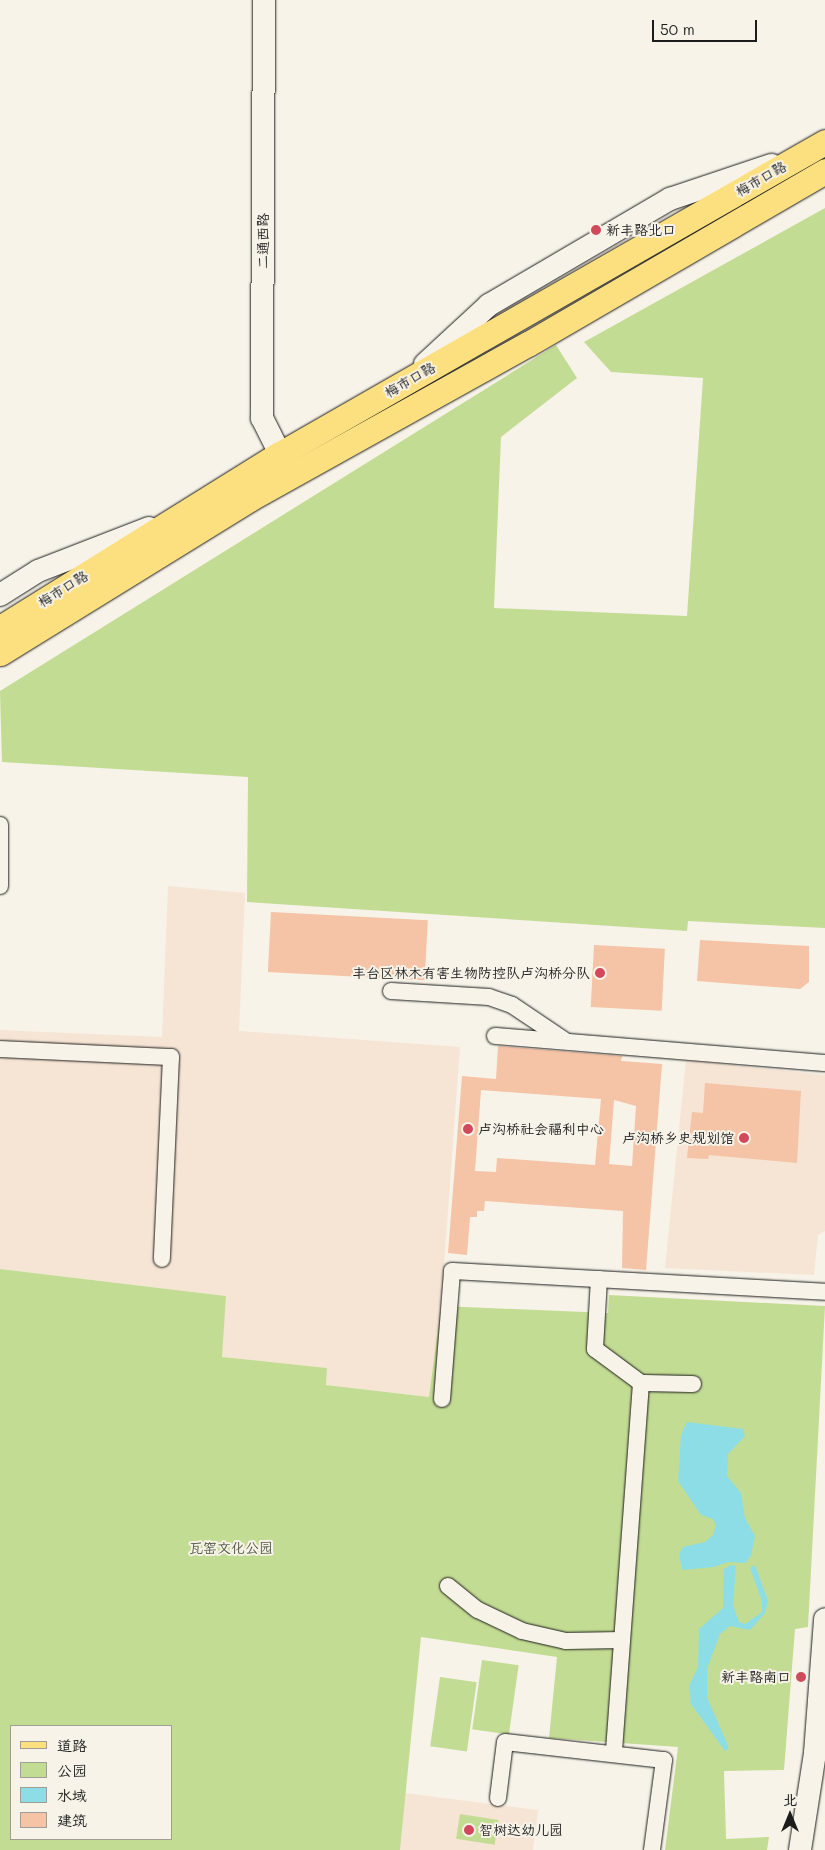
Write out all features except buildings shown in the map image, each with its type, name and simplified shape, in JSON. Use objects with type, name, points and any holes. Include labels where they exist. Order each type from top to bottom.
[{"type":"main road","name":"梅市口路","points":[[0,653],[285,465],[406,382],[825,142]]},
{"type":"main road","name":"梅市口路","points":[[0,628],[163,524],[528,344],[825,171]]},
{"type":"street","name":"二通西路","points":[[264,0],[262,418],[285,465]]},
{"type":"street","points":[[0,595],[38,570],[163,524]]},
{"type":"street","points":[[0,825],[0,886]]},
{"type":"street","points":[[391,991],[489,997],[512,1005],[566,1041]]},
{"type":"street","points":[[496,1036],[825,1063]]},
{"type":"street","points":[[0,1049],[170,1057],[162,1259]]},
{"type":"street","points":[[442,1399],[452,1271],[825,1292]]},
{"type":"street","points":[[599,1279],[595,1349],[641,1383],[693,1384]]},
{"type":"street","points":[[614,1754],[641,1383]]},
{"type":"street","points":[[448,1586],[478,1610],[522,1631],[566,1641],[622,1640]]},
{"type":"street","points":[[800,1850],[815,1753],[825,1619]]},
{"type":"street","points":[[498,1798],[505,1742],[664,1760],[652,1850]]},
{"type":"shaded area","points":[[168,886],[245,893],[239,1031],[460,1047],[441,1306],[430,1397],[326,1385],[327,1368],[221,1357],[226,1296],[0,1269],[0,1030],[162,1037]]},
{"type":"shaded area","points":[[686,1060],[825,1075],[825,1231],[818,1235],[814,1275],[665,1268]]},
{"type":"shaded area","name":"智树达幼儿园","points":[[405,1793],[538,1810],[533,1850],[400,1850]]},
{"type":"green space","points":[[825,208],[825,928],[688,921],[687,931],[247,902],[248,777],[2,762],[0,691],[556,345],[577,378],[501,437],[494,608],[687,616],[703,378],[611,372],[584,342]]},
{"type":"green space","name":"瓦窑文化公园","points":[[0,1269],[226,1296],[222,1357],[327,1368],[326,1385],[429,1397],[441,1306],[608,1313],[609,1295],[825,1306],[808,1627],[795,1629],[784,1770],[724,1771],[726,1839],[769,1837],[767,1850],[665,1850],[678,1747],[549,1738],[557,1657],[421,1637],[400,1850],[0,1850]]},
{"type":"green space","points":[[482,1660],[519,1665],[509,1734],[472,1729]]},
{"type":"green space","points":[[440,1677],[477,1682],[467,1751],[430,1746]]},
{"type":"green space","points":[[460,1814],[499,1820],[495,1845],[456,1839]]},
{"type":"water","points":[[687,1422],[743,1429],[745,1436],[728,1454],[727,1476],[741,1493],[745,1518],[755,1536],[751,1556],[745,1563],[728,1562],[714,1567],[682,1570],[679,1554],[683,1547],[705,1542],[713,1535],[716,1525],[713,1519],[701,1515],[678,1481],[681,1435]]},
{"type":"water","points":[[731,1565],[736,1566],[733,1605],[739,1622],[745,1624],[762,1612],[762,1601],[750,1568],[755,1565],[768,1601],[765,1613],[750,1630],[730,1626],[720,1634],[707,1669],[707,1697],[729,1748],[725,1751],[691,1704],[689,1686],[698,1667],[699,1629],[723,1608],[724,1569]]},
{"type":"place","name":"新丰路北口","points":[[596,230]]},
{"type":"place","name":"丰台区林木有害生物防控队卢沟桥分队","points":[[600,973]]},
{"type":"place","name":"卢沟桥社会福利中心","points":[[468,1129]]},
{"type":"place","name":"卢沟桥乡史规划馆","points":[[744,1138]]},
{"type":"place","name":"新丰路南口","points":[[801,1677]]},
{"type":"place","name":"智树达幼儿园","points":[[469,1830]]}]
